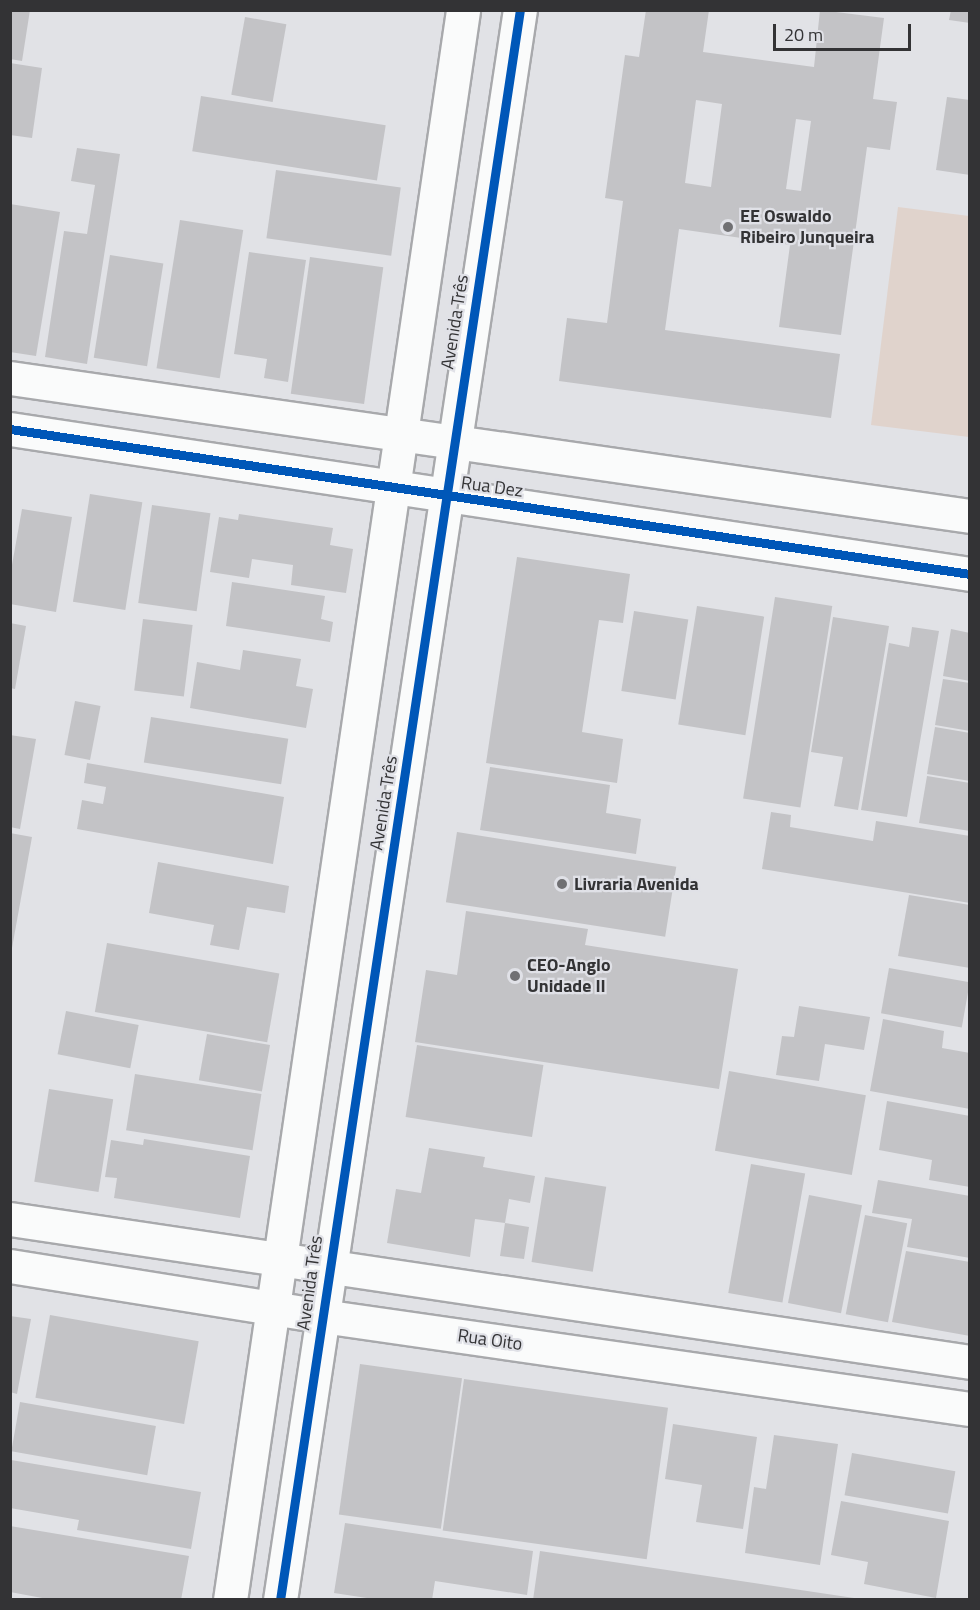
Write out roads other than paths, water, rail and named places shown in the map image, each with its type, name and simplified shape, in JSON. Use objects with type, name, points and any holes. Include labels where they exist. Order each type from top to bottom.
[{"type":"street","name":"Avenida Três","points":[[230,1599],[283,1260],[394,489],[399,435],[463,10]]},
{"type":"street","name":"Avenida Três","points":[[280,1599],[328,1266],[449,497],[453,443],[520,10]]},
{"type":"street","name":"Rua Dez","points":[[10,378],[969,516]]},
{"type":"street","name":"Rua Dez","points":[[10,429],[394,489],[969,574]]},
{"type":"street","points":[[10,1219],[969,1362]]},
{"type":"street","name":"Rua Oito","points":[[10,1266],[322,1316],[969,1409]]},
{"type":"place","name":"EE Oswaldo Ribeiro Junqueira","points":[[728,227]]},
{"type":"place","name":"Livraria Avenida","points":[[562,884]]},
{"type":"place","name":"CEO-Anglo Unidade II","points":[[515,976]]}]
